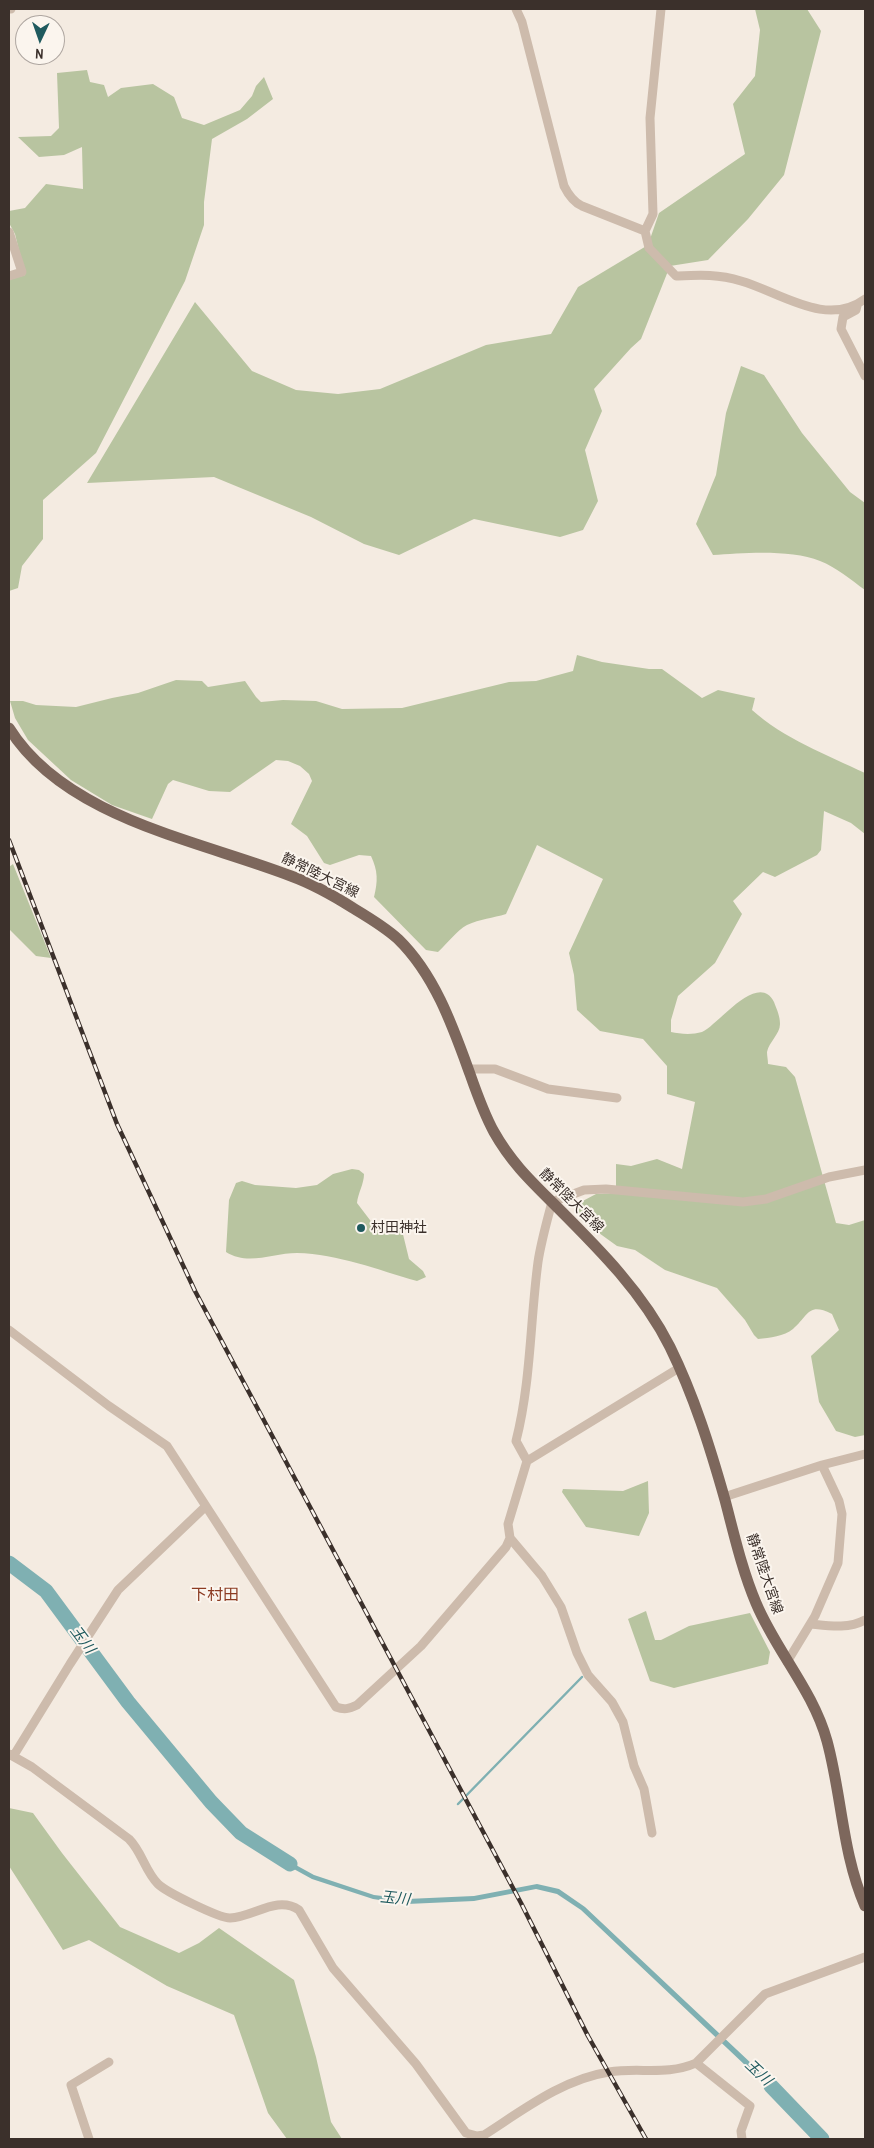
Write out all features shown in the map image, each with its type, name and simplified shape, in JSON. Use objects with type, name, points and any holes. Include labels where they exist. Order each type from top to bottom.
[{"type":"main road","name":"静常陸大宮線","points":[[9,728],[17,741],[55,778],[111,813],[294,877],[337,898],[397,938],[420,965],[436,992],[482,1107],[504,1148],[527,1179],[552,1202],[623,1276],[645,1306],[668,1344],[698,1410],[743,1567],[755,1601],[766,1626],[786,1662],[809,1696],[828,1742],[849,1862],[865,1906]]},
{"type":"street","points":[[516,9],[522,22],[564,186],[568,194],[576,203],[582,206],[645,231]]},
{"type":"street","points":[[661,9],[650,118],[653,214],[645,231],[650,248],[676,276],[705,274],[742,281],[817,309],[838,309],[857,306]]},
{"type":"street","points":[[9,232],[22,272],[9,276]]},
{"type":"street","points":[[865,299],[857,306],[856,310],[843,317],[840,328],[865,376]]},
{"type":"street","points":[[468,1068],[495,1069],[548,1089],[616,1098]]},
{"type":"street","points":[[527,1461],[516,1441],[522,1418],[531,1354],[538,1260],[552,1202],[584,1190],[606,1189],[743,1202],[766,1199],[829,1177],[865,1170]]},
{"type":"street","points":[[9,1330],[109,1406],[167,1446],[336,1707],[343,1709],[357,1705],[421,1646],[506,1548],[510,1538],[508,1524],[527,1461],[679,1368]]},
{"type":"street","points":[[724,1497],[822,1465],[865,1454]]},
{"type":"street","points":[[786,1662],[811,1624],[838,1563],[841,1520],[839,1501],[822,1465]]},
{"type":"street","points":[[205,1507],[118,1590],[11,1754],[32,1767],[129,1839],[138,1847],[158,1885],[178,1896],[223,1917],[232,1918],[281,1904],[291,1904],[299,1910],[333,1968],[416,2064],[466,2133],[477,2136],[484,2135],[542,2097],[569,2084],[601,2074],[621,2071],[682,2069],[699,2059],[765,1994],[865,1957]]},
{"type":"street","points":[[510,1538],[542,1576],[561,1607],[577,1653],[588,1674],[612,1702],[623,1722],[634,1766],[644,1789],[652,1833]]},
{"type":"street","points":[[811,1624],[834,1627],[852,1626],[865,1620]]},
{"type":"street","points":[[699,2059],[750,2106],[741,2130],[742,2139]]},
{"type":"street","points":[[89,2139],[71,2085],[109,2062]]},
{"type":"green space","points":[[755,9],[807,9],[821,31],[784,175],[748,219],[708,260],[670,266],[641,339],[594,389],[602,411],[585,450],[598,501],[583,530],[560,537],[474,519],[399,555],[364,544],[311,517],[214,477],[87,483],[195,302],[252,371],[296,390],[338,394],[380,389],[486,345],[551,334],[578,287],[648,245],[659,213],[745,154],[733,104],[755,76],[760,30]]},
{"type":"green space","points":[[87,70],[90,82],[104,85],[108,97],[121,88],[153,84],[174,97],[182,118],[204,125],[240,110],[264,77],[273,99],[247,119],[212,139],[204,202],[204,225],[185,281],[96,453],[43,500],[43,539],[22,566],[18,588],[9,591],[9,280],[25,275],[15,234],[9,223],[9,211],[25,208],[46,184],[83,189],[82,147],[64,155],[39,157],[18,137],[51,136],[59,128],[57,73]]},
{"type":"green space","points":[[741,366],[764,375],[802,433],[850,492],[865,503],[865,590],[832,567],[808,557],[781,553],[713,555],[696,524],[716,475],[726,413]]},
{"type":"green space","points":[[577,655],[602,662],[649,669],[662,669],[702,698],[718,690],[755,698],[752,710],[777,729],[865,773],[865,834],[851,823],[824,811],[821,850],[817,855],[775,877],[763,872],[733,901],[742,914],[715,963],[678,996],[671,1020],[671,1032],[694,1034],[702,1032],[738,1003],[758,992],[767,994],[774,1002],[779,1016],[780,1028],[767,1052],[768,1064],[786,1067],[795,1077],[836,1223],[849,1225],[865,1220],[865,1435],[855,1437],[836,1431],[819,1402],[811,1356],[839,1330],[832,1314],[818,1309],[813,1310],[793,1329],[777,1336],[758,1339],[745,1320],[717,1288],[665,1270],[635,1250],[617,1246],[581,1220],[577,1209],[579,1203],[596,1194],[616,1193],[616,1164],[631,1166],[657,1159],[682,1169],[695,1102],[667,1094],[667,1066],[643,1039],[600,1031],[577,1010],[574,975],[569,953],[603,879],[537,845],[506,914],[477,921],[463,927],[438,952],[426,950],[374,897],[377,876],[371,856],[359,855],[330,865],[324,863],[307,836],[291,824],[312,781],[309,774],[300,766],[288,761],[276,760],[230,792],[209,791],[173,780],[168,784],[152,819],[112,805],[71,780],[28,740],[15,718],[10,701],[23,701],[36,705],[76,707],[138,693],[176,680],[202,681],[208,687],[245,681],[261,702],[283,700],[316,701],[342,709],[402,708],[509,682],[536,681],[573,671]]},
{"type":"green space","points":[[13,864],[51,958],[36,956],[9,929],[9,867]]},
{"type":"green space","points":[[352,1169],[359,1170],[364,1174],[357,1203],[373,1224],[400,1222],[409,1259],[423,1271],[426,1277],[417,1281],[358,1263],[312,1254],[297,1253],[261,1258],[243,1258],[226,1252],[229,1200],[236,1183],[242,1181],[255,1185],[296,1188],[317,1185],[333,1174]]},
{"type":"green space","points":[[648,1481],[649,1513],[639,1536],[586,1527],[562,1492],[563,1489],[623,1491]]},
{"type":"green space","points":[[646,1611],[655,1640],[661,1640],[689,1626],[750,1613],[770,1652],[768,1664],[674,1688],[650,1681],[628,1619]]},
{"type":"green space","points":[[9,1808],[33,1813],[120,1927],[179,1953],[199,1943],[219,1928],[294,1980],[316,2057],[331,2122],[342,2139],[287,2139],[268,2113],[234,2015],[167,1986],[89,1940],[63,1950],[9,1866]]},
{"type":"water","points":[[274,1853],[314,1875],[374,1895],[407,1899],[474,1896],[537,1884],[559,1889],[585,1907],[787,2097],[783,2101],[581,1910],[557,1894],[536,1889],[474,1901],[407,1904],[373,1899],[312,1879],[272,1857]]},
{"type":"waterway","name":"玉川","points":[[9,1563],[46,1591],[128,1702],[211,1802],[241,1833],[290,1864]]},
{"type":"waterway","points":[[458,1804],[582,1677]]},
{"type":"waterway","name":"玉川","points":[[771,2086],[822,2139]]},
{"type":"railway","points":[[9,840],[117,1124],[195,1291],[521,1903],[588,2036],[646,2139]]},
{"type":"place","name":"村田神社","points":[[361,1228]]},
{"type":"district","name":"下村田","points":[[215,1596]]}]
